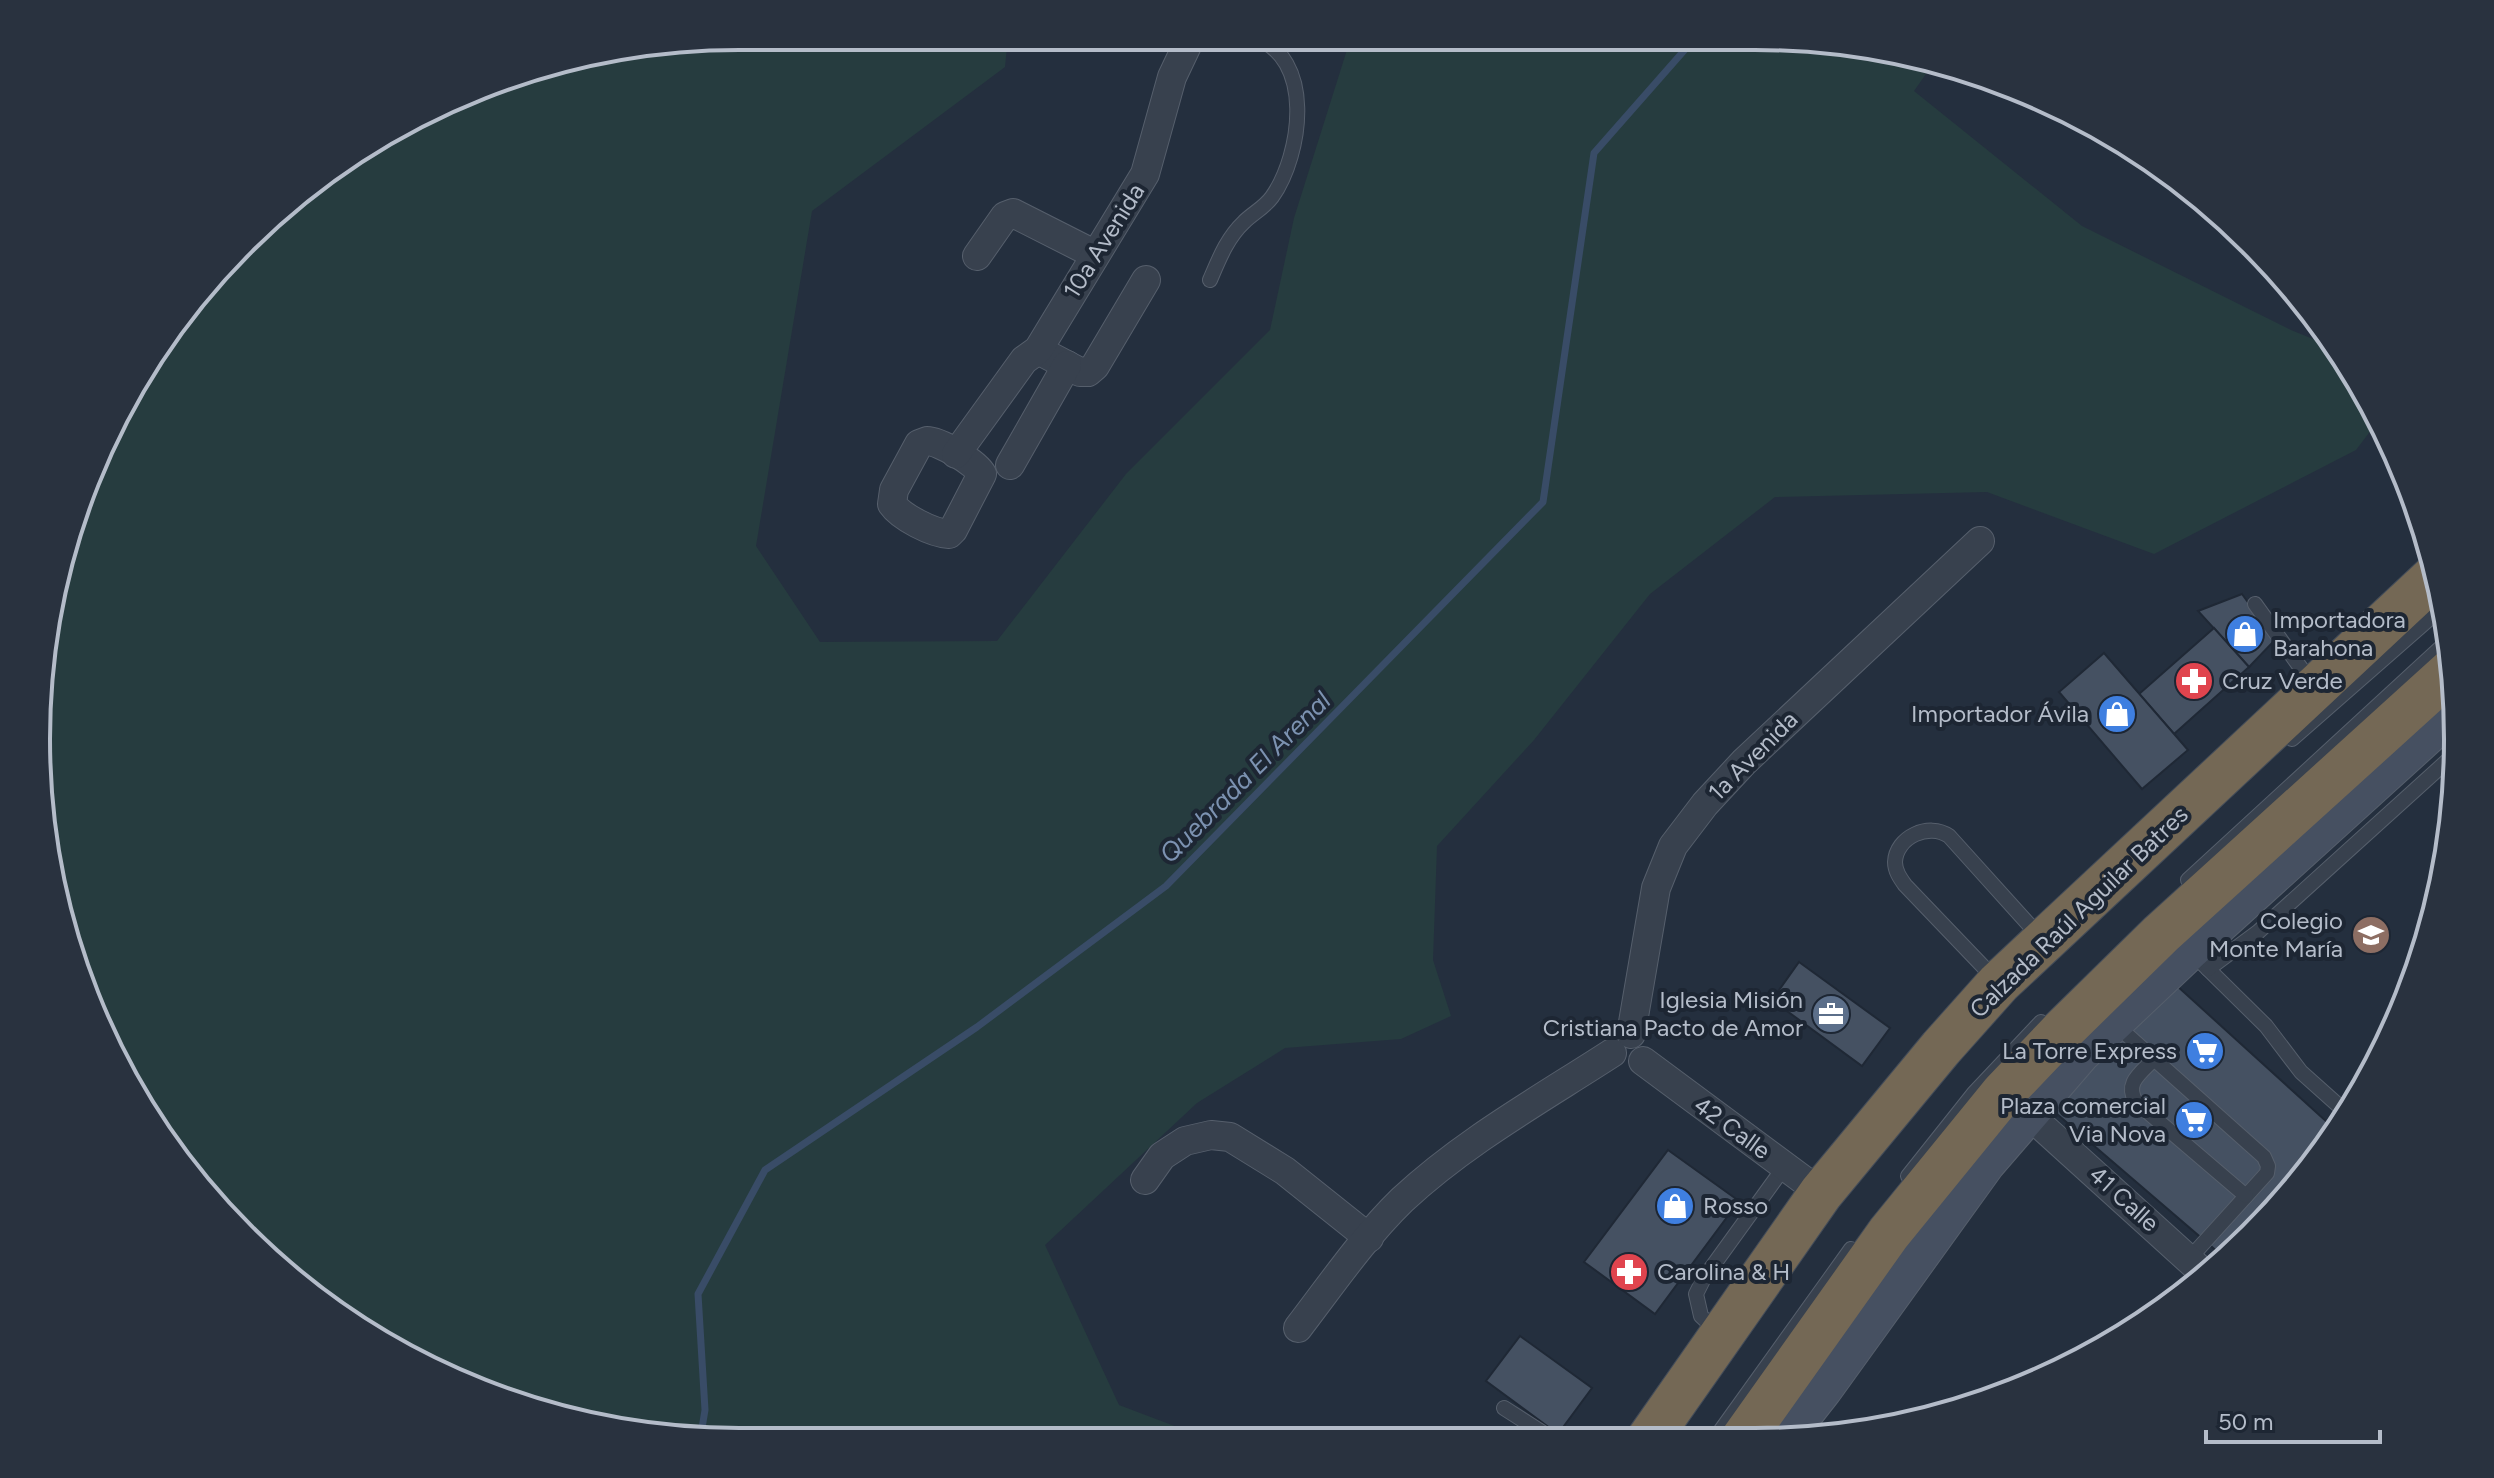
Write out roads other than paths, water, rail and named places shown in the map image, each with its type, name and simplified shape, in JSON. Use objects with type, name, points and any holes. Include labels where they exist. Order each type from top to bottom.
[{"type":"highway","name":"Calzada Raúl Aguilar Batres","points":[[1657,1428],[1821,1193],[1999,983],[2426,584]]},
{"type":"highway","points":[[1751,1428],[1889,1233],[2015,1102],[2062,1031],[2161,934],[2441,680]]},
{"type":"street","name":"10a Avenida","points":[[956,454],[1024,360],[1038,350],[1145,174],[1172,77],[1185,50]]},
{"type":"street","points":[[977,256],[1005,216],[1013,213],[1094,254]]},
{"type":"street","points":[[1038,350],[1080,372],[1088,372],[1095,366],[1146,280]]},
{"type":"street","points":[[1010,465],[1067,365]]},
{"type":"street","name":"1a Avenida","points":[[1622,1043],[1656,888],[1673,846],[1705,804],[1744,762],[1980,541]]},
{"type":"street","points":[[1791,1427],[1985,1163],[2015,1102],[2080,1053],[2112,1022],[2198,960],[2444,720]]},
{"type":"street","name":"42 Calle","points":[[1622,1043],[1642,1039],[1646,1046],[1643,1061],[1821,1193]]},
{"type":"street","points":[[1298,1328],[1369,1238],[1401,1202],[1438,1169],[1622,1043]]},
{"type":"street","name":"41 Calle","points":[[2015,1102],[2197,1267]]},
{"type":"street","points":[[1145,1180],[1162,1156],[1185,1141],[1211,1135],[1230,1137],[1285,1171],[1369,1238]]},
{"type":"lane","points":[[1210,280],[1226,243],[1273,196],[1289,157],[1297,98],[1286,60],[1275,50]]},
{"type":"lane","points":[[2255,604],[2316,689]]},
{"type":"lane","points":[[2275,754],[2433,616]]},
{"type":"lane","points":[[2174,893],[2438,650]]},
{"type":"lane","points":[[2338,1105],[2301,1072],[2266,1026],[2198,960],[2258,932],[2443,764]]},
{"type":"lane","points":[[1999,983],[1905,885],[1895,863],[1905,843],[1920,832],[1941,830],[2044,941]]},
{"type":"lane","points":[[1897,1189],[2004,1058],[2056,1007]]},
{"type":"lane","points":[[2112,1022],[2264,1157],[2268,1166],[2267,1173],[2246,1196],[2199,1265]]},
{"type":"lane","points":[[2154,1059],[2132,1083],[2130,1093],[2136,1102],[2246,1196]]},
{"type":"lane","points":[[1722,1336],[1701,1316],[1696,1294],[1704,1278],[1785,1166]]},
{"type":"lane","points":[[1723,1428],[1859,1238]]},
{"type":"lane","points":[[1504,1408],[1535,1428]]},
{"type":"waterway","name":"Quebrada El Arenal","points":[[702,1427],[705,1410],[698,1294],[765,1170],[977,1027],[1166,886],[1543,502],[1594,153],[1685,50]]},
{"type":"place","name":"Importadora Barahona","points":[[2245,634]]},
{"type":"place","name":"Cruz Verde","points":[[2194,681]]},
{"type":"place","name":"Importador Ávila","points":[[2117,714]]},
{"type":"place","name":"Colegio Monte María","points":[[2371,935]]},
{"type":"place","name":"Iglesia Misión Cristiana Pacto de Amor","points":[[1831,1014]]},
{"type":"place","name":"La Torre Express","points":[[2205,1051]]},
{"type":"place","name":"Plaza comercial Via Nova","points":[[2194,1120]]},
{"type":"place","name":"Rosso","points":[[1675,1206]]},
{"type":"place","name":"Carolina & H","points":[[1629,1272]]}]
